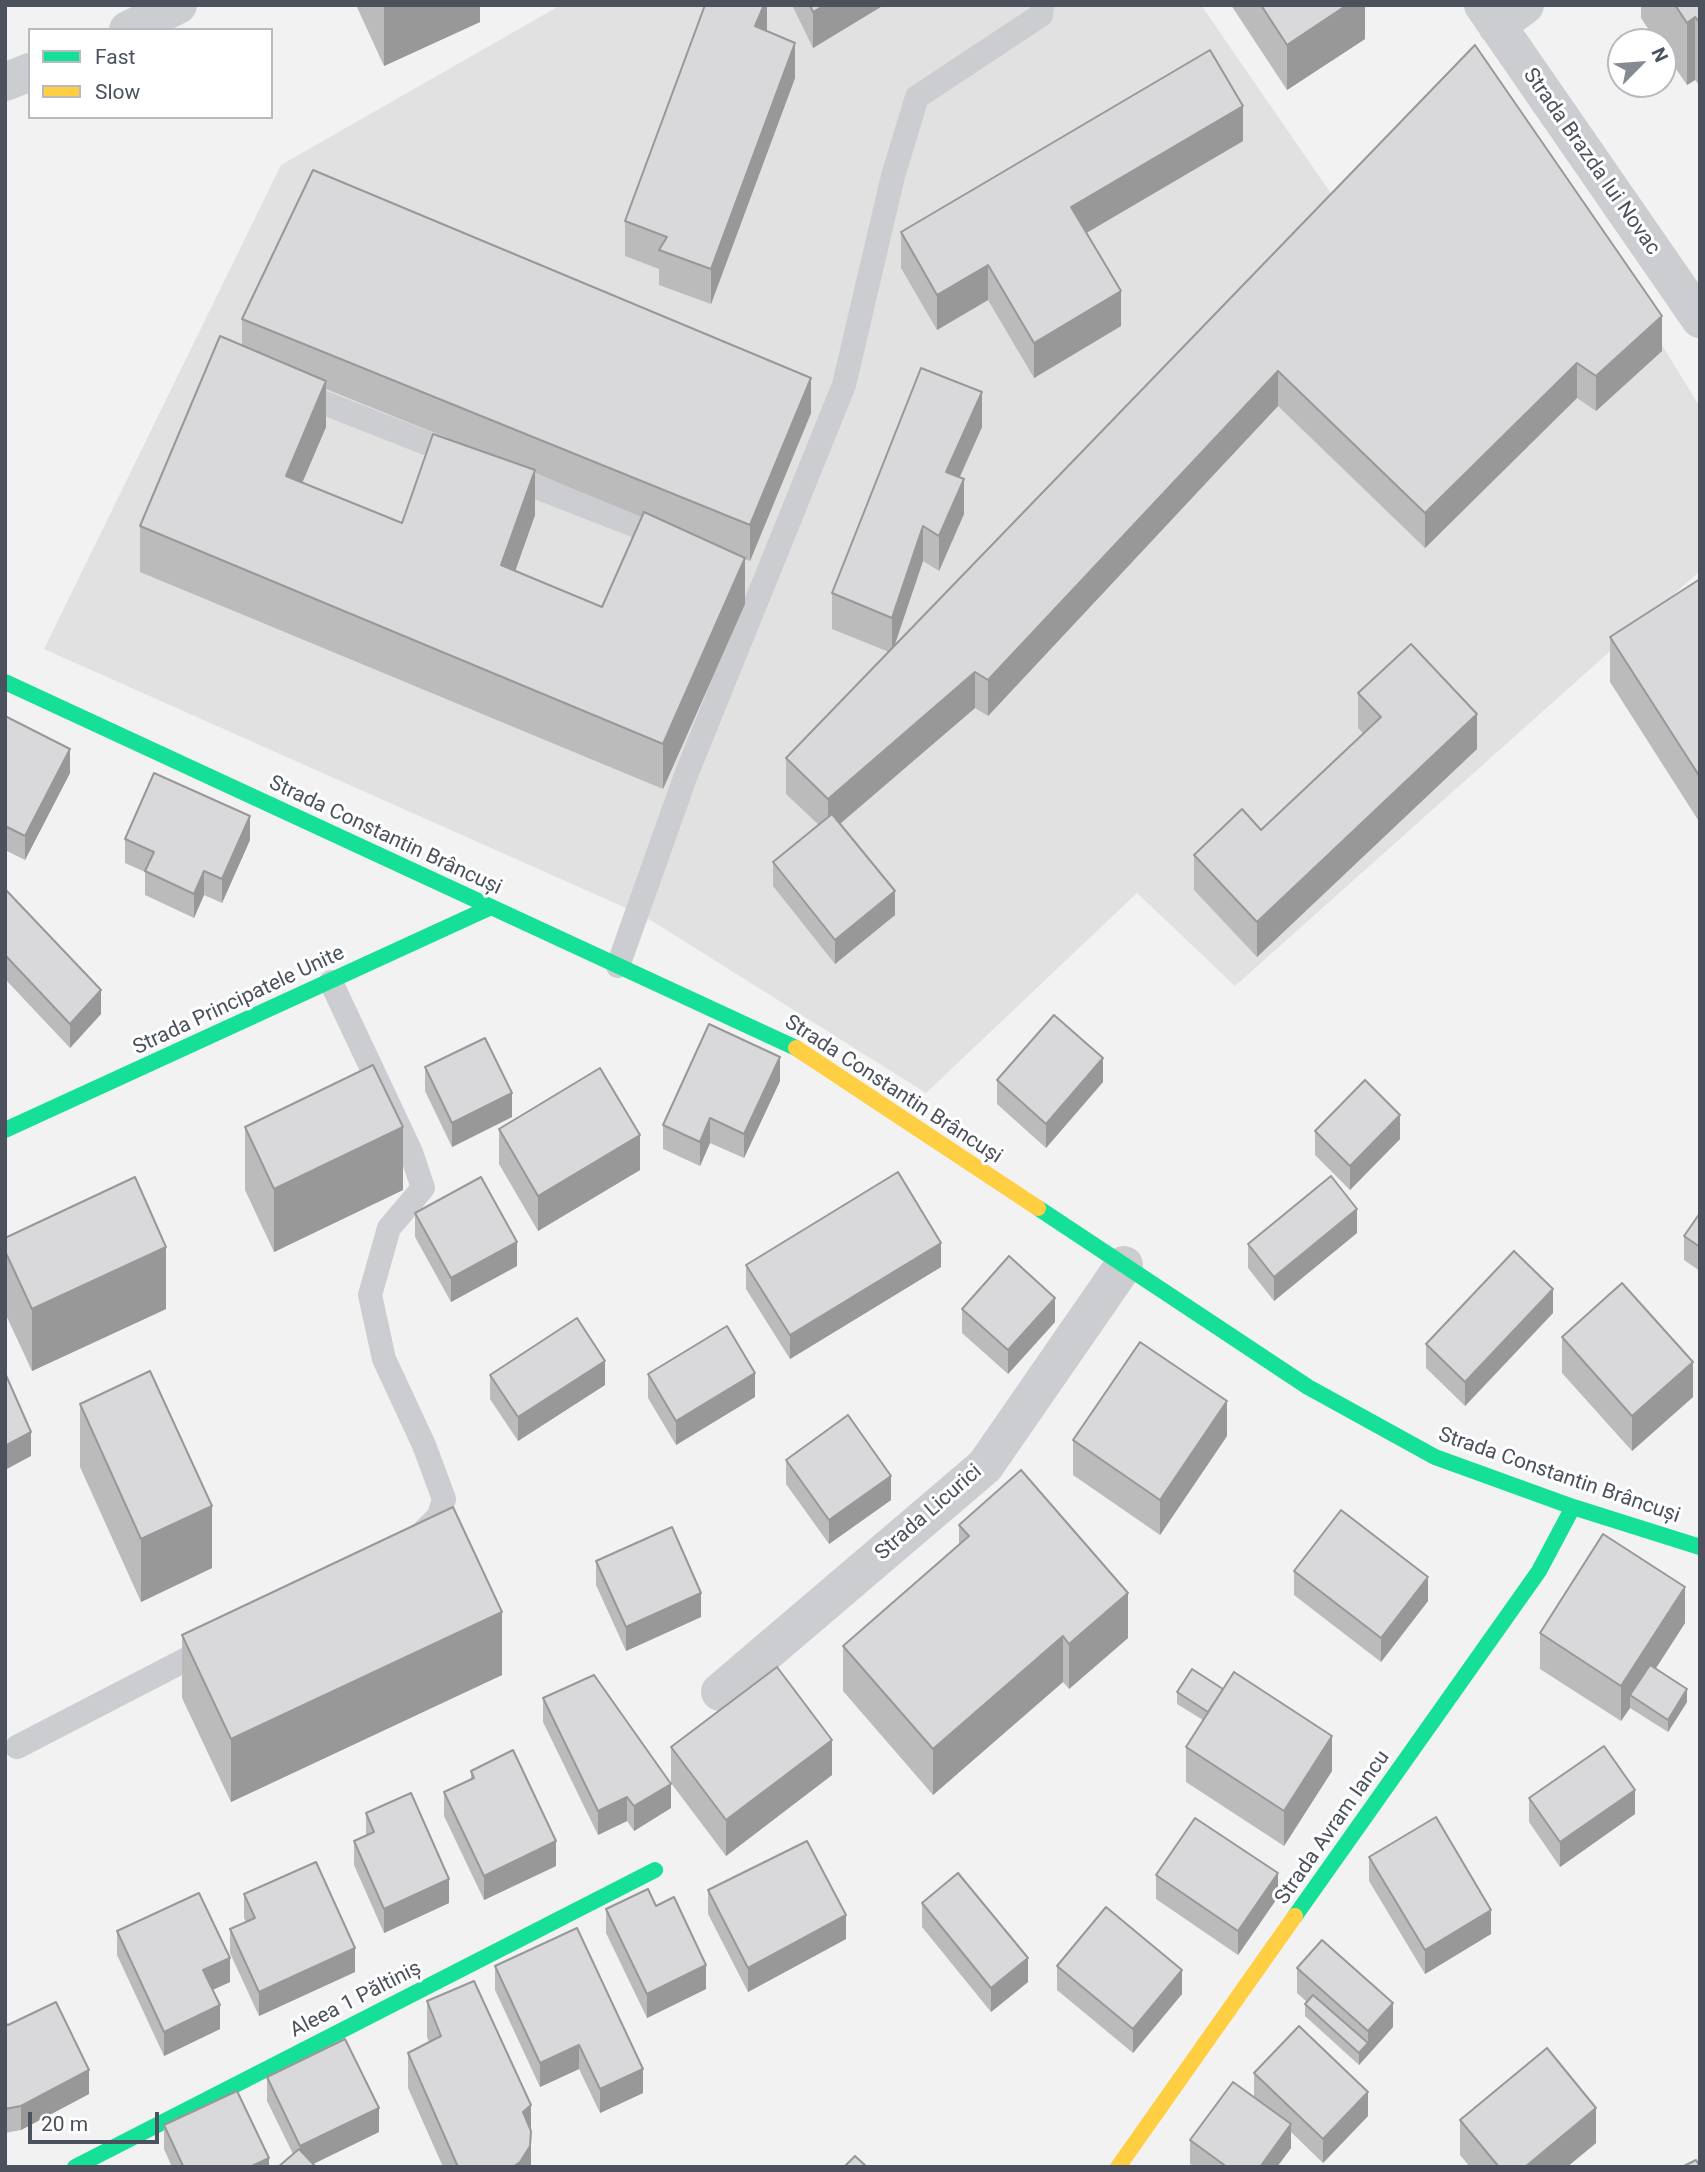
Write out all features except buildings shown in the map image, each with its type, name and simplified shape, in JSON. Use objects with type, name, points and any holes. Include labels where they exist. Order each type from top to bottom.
[{"type":"street","points":[[132,28],[178,5]]},
{"type":"street","name":"Strada Brazda lui Novac","points":[[1502,12],[1700,318]]},
{"type":"street","points":[[5,82],[28,73]]},
{"type":"street","name":"Strada Constantin Brâncuși","points":[[5,682],[795,1048],[1308,1387],[1435,1457],[1573,1507],[1700,1547]]},
{"type":"street","name":"Strada Principatele Unite","points":[[5,1130],[489,908]]},
{"type":"street","name":"Strada Licurici","points":[[720,1692],[985,1466],[1124,1265]]},
{"type":"street","name":"Strada Avram Iancu","points":[[1118,2167],[1539,1571],[1573,1507]]},
{"type":"street","name":"Aleea 1 Păltiniș","points":[[75,2167],[655,1870]]},
{"type":"lane","points":[[618,966],[686,775],[844,385],[893,176],[917,97],[1041,15],[1042,5]]},
{"type":"lane","points":[[267,380],[689,547]]},
{"type":"lane","points":[[740,567],[766,577]]},
{"type":"lane","points":[[331,982],[411,1152],[424,1188],[389,1228],[370,1296],[384,1359],[424,1445],[444,1499],[439,1516],[429,1530],[399,1549]]},
{"type":"lane","points":[[17,1748],[239,1632]]},
{"type":"shaded area","points":[[561,5],[1201,5],[1341,208],[1487,60],[1700,407],[1700,571],[1235,986],[1137,893],[926,1093],[644,916],[44,649],[281,165]]},
{"type":"traffic: fast","points":[[5,682],[796,1048]]},
{"type":"traffic: fast","points":[[5,1130],[489,908]]},
{"type":"traffic: fast","points":[[1038,1208],[1308,1387],[1435,1457],[1573,1507],[1700,1547]]},
{"type":"traffic: fast","points":[[1295,1916],[1539,1571],[1573,1507]]},
{"type":"traffic: fast","points":[[75,2167],[655,1870]]},
{"type":"traffic: slow","points":[[796,1048],[1038,1208]]},
{"type":"traffic: slow","points":[[1118,2167],[1295,1916]]}]
